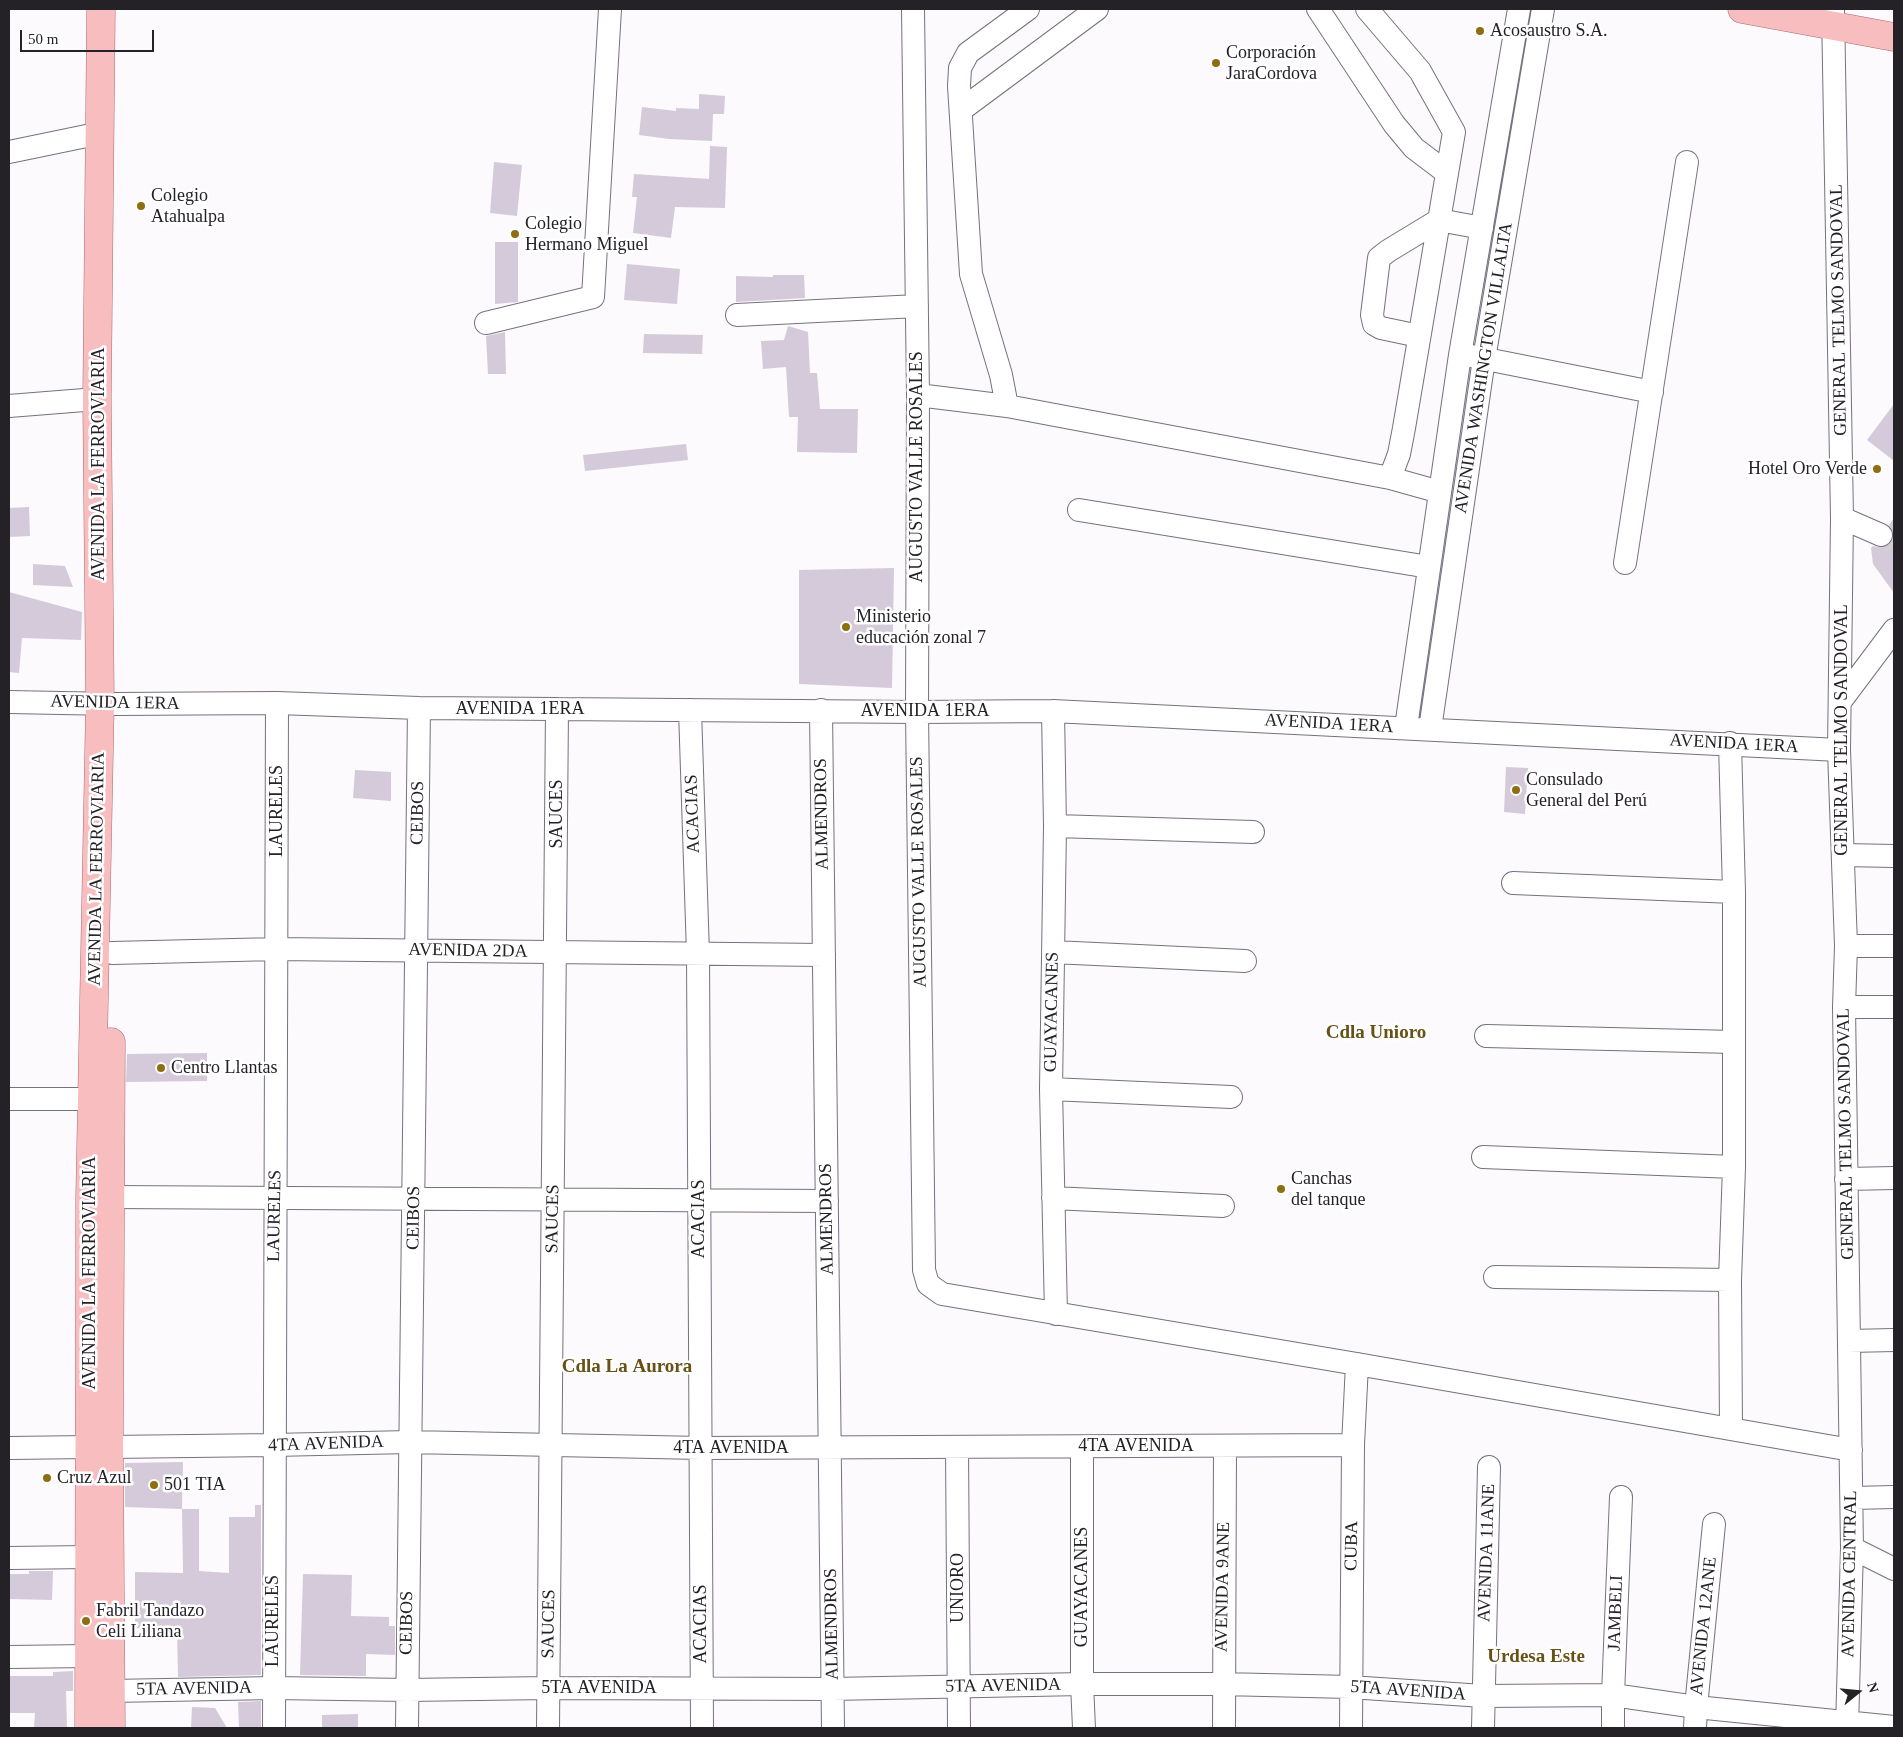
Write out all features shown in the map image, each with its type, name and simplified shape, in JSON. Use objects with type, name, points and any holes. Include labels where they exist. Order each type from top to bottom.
[{"type":"main road","name":"AVENIDA LA FERROVIARIA","points":[[89,1728],[90,1557],[99,1447],[111,1197],[112,953],[98,399],[101,9]]},
{"type":"main road","name":"AVENIDA LA FERROVIARIA","points":[[111,1728],[111,1691],[99,1447],[92,1099],[107,703],[114,9]]},
{"type":"main road","points":[[1742,9],[1834,17],[1894,37]]},
{"type":"street","points":[[486,324],[593,297],[610,9]]},
{"type":"street","name":"AUGUSTO VALLE ROSALES","points":[[914,9],[918,395],[917,712],[924,1270],[928,1284],[942,1294],[1056,1314]]},
{"type":"street","points":[[1007,406],[1001,375],[972,274],[960,68],[968,53],[1028,9]]},
{"type":"street","points":[[961,110],[1097,9]]},
{"type":"street","points":[[1318,9],[1394,124],[1414,148],[1447,173]]},
{"type":"street","points":[[1367,9],[1420,72],[1454,132],[1401,446],[1390,478]]},
{"type":"street","name":"AVENIDA WASHINGTON VILLALTA","points":[[1406,727],[1460,355],[1519,9]]},
{"type":"street","name":"AVENIDA WASHINGTON VILLALTA","points":[[1430,728],[1484,359],[1543,9]]},
{"type":"street","name":"GENERAL TELMO SANDOVAL","points":[[1834,17],[1842,518],[1840,750],[1846,946],[1844,1007],[1851,1450]]},
{"type":"street","points":[[9,152],[101,133]]},
{"type":"street","points":[[1625,563],[1686,162]]},
{"type":"street","points":[[1419,336],[1382,328],[1374,324],[1372,315],[1379,258],[1439,220],[1482,228]]},
{"type":"street","points":[[738,315],[916,306]]},
{"type":"street","points":[[1460,355],[1652,392]]},
{"type":"street","points":[[918,395],[1007,406],[1390,478],[1440,492]]},
{"type":"street","points":[[9,406],[98,399]]},
{"type":"street","points":[[1079,510],[1429,567]]},
{"type":"street","points":[[1842,518],[1881,535]]},
{"type":"street","points":[[1840,702],[1894,630]]},
{"type":"street","name":"AVENIDA 1ERA","points":[[9,702],[277,703],[419,708],[917,712],[1053,711],[1430,728],[1840,750]]},
{"type":"street","name":"LAURELES","points":[[274,1728],[273,1446],[276,1198],[277,703]]},
{"type":"street","name":"CEIBOS","points":[[406,1728],[419,708]]},
{"type":"street","name":"SAUCES","points":[[548,1728],[557,709]]},
{"type":"street","name":"ACACIAS","points":[[690,710],[698,954],[702,1728]]},
{"type":"street","name":"ALMENDROS","points":[[821,710],[833,1728]]},
{"type":"street","name":"GUAYACANES","points":[[1053,711],[1055,826],[1051,1088],[1056,1314]]},
{"type":"street","points":[[1730,743],[1734,892],[1734,1168],[1730,1280],[1731,1429]]},
{"type":"street","points":[[1055,826],[1253,832]]},
{"type":"street","points":[[1843,855],[1894,856]]},
{"type":"street","points":[[1513,883],[1734,892]]},
{"type":"street","points":[[1846,946],[1894,946]]},
{"type":"street","name":"AVENIDA 2DA","points":[[112,953],[276,949],[824,955]]},
{"type":"street","points":[[1053,952],[1245,961]]},
{"type":"street","points":[[1844,1007],[1894,1007]]},
{"type":"street","points":[[1486,1036],[1734,1042]]},
{"type":"street","points":[[1051,1088],[1231,1097]]},
{"type":"street","points":[[9,1099],[92,1099]]},
{"type":"street","points":[[1483,1157],[1734,1168]]},
{"type":"street","points":[[1846,1178],[1894,1178]]},
{"type":"street","points":[[111,1197],[827,1201]]},
{"type":"street","points":[[1053,1198],[1223,1206]]},
{"type":"street","points":[[1495,1277],[1730,1280]]},
{"type":"street","points":[[1056,1314],[1851,1450]]},
{"type":"street","points":[[1849,1340],[1894,1340]]},
{"type":"street","name":"CUBA","points":[[1350,1728],[1352,1445],[1357,1364]]},
{"type":"street","name":"4TA AVENIDA","points":[[9,1448],[273,1446],[409,1442],[701,1448],[1352,1445]]},
{"type":"street","name":"GUAYACANES","points":[[1082,1446],[1082,1684],[1084,1728]]},
{"type":"street","name":"AVENIDA 9ANE","points":[[1224,1728],[1222,1684],[1225,1446]]},
{"type":"street","name":"UNIORO","points":[[958,1447],[959,1728]]},
{"type":"street","name":"AVENIDA CENTRAL","points":[[1847,1725],[1852,1548],[1851,1450]]},
{"type":"street","name":"AVENIDA 11ANE","points":[[1483,1728],[1489,1467]]},
{"type":"street","name":"JAMBELI","points":[[1614,1728],[1613,1695],[1621,1497]]},
{"type":"street","points":[[1852,1498],[1894,1498]]},
{"type":"street","name":"AVENIDA 12ANE","points":[[1696,1718],[1714,1524]]},
{"type":"street","points":[[1852,1548],[1894,1569]]},
{"type":"street","points":[[9,1558],[90,1557]]},
{"type":"street","points":[[9,1658],[89,1656]]},
{"type":"street","name":"5TA AVENIDA","points":[[111,1691],[274,1688],[407,1690],[548,1688],[832,1689],[958,1688],[1082,1684],[1222,1684],[1350,1687],[1483,1696],[1613,1695],[1696,1718],[1894,1727]]},
{"type":"building","points":[[699,94],[725,96],[724,114],[713,114],[712,141],[669,139],[639,135],[642,107],[676,111],[676,108],[699,109]]},
{"type":"building","points":[[710,146],[727,147],[725,208],[675,207],[671,238],[633,233],[637,197],[632,197],[634,174],[709,179]]},
{"type":"building","points":[[494,162],[522,165],[517,216],[490,213]]},
{"type":"building","points":[[495,242],[518,242],[518,302],[495,304]]},
{"type":"building","points":[[627,264],[680,269],[677,304],[624,300]]},
{"type":"building","points":[[773,275],[804,275],[805,298],[736,302],[736,276],[773,277]]},
{"type":"building","points":[[788,326],[808,332],[810,373],[817,373],[820,409],[858,409],[857,453],[797,452],[798,417],[789,417],[786,367],[763,369],[761,341],[784,340]]},
{"type":"building","points":[[505,332],[506,374],[488,374],[486,336]]},
{"type":"building","points":[[644,334],[703,335],[702,354],[643,353]]},
{"type":"building","name":"Hotel Oro Verde","points":[[1894,404],[1894,461],[1867,440]]},
{"type":"building","points":[[686,444],[688,460],[585,471],[583,455]]},
{"type":"building","points":[[29,507],[30,536],[9,537],[9,508]]},
{"type":"building","points":[[1894,518],[1894,533],[1889,525]]},
{"type":"building","name":"Hotel Oro Verde","points":[[1894,533],[1894,593],[1873,564],[1871,548],[1873,546],[1883,548],[1888,546],[1893,541]]},
{"type":"building","points":[[33,564],[65,566],[73,587],[33,585]]},
{"type":"building","name":"Ministerio educación zonal 7","points":[[894,568],[892,688],[799,684],[799,570]]},
{"type":"building","points":[[9,592],[82,612],[81,640],[22,638],[19,673],[9,672]]},
{"type":"building","name":"Consulado General del Perú","points":[[1506,767],[1528,768],[1525,814],[1504,812]]},
{"type":"building","points":[[355,770],[391,772],[391,801],[353,798]]},
{"type":"building","name":"Centro Llantas","points":[[207,1053],[207,1081],[126,1082],[127,1054]]},
{"type":"building","name":"501 TIA","points":[[183,1462],[182,1509],[125,1507],[125,1463]]},
{"type":"building","points":[[255,1505],[261,1505],[261,1675],[178,1677],[177,1630],[135,1628],[135,1572],[183,1573],[182,1509],[199,1509],[199,1571],[229,1573],[229,1517],[255,1517]]},
{"type":"building","points":[[29,1571],[53,1571],[52,1600],[9,1599],[9,1574],[29,1574]]},
{"type":"building","points":[[303,1574],[352,1575],[351,1616],[389,1617],[389,1626],[395,1626],[395,1655],[366,1654],[366,1676],[300,1675]]},
{"type":"building","points":[[73,1671],[73,1691],[66,1691],[67,1728],[34,1728],[35,1713],[9,1713],[9,1676],[53,1676],[53,1672]]},
{"type":"building","points":[[261,1701],[261,1728],[239,1728],[238,1702]]},
{"type":"building","points":[[192,1707],[215,1708],[227,1728],[191,1728]]},
{"type":"building","points":[[358,1714],[358,1728],[322,1728],[322,1715]]},
{"type":"tunnel","points":[[1881,535],[1894,544]]},
{"type":"place","name":"Acosaustro S.A.","points":[[1480,31]]},
{"type":"place","name":"Corporación JaraCordova","points":[[1216,63]]},
{"type":"place","name":"Colegio Atahualpa","points":[[141,206]]},
{"type":"place","name":"Colegio Hermano Miguel","points":[[515,234]]},
{"type":"place","name":"Hotel Oro Verde","points":[[1877,469]]},
{"type":"place","name":"Ministerio educación zonal 7","points":[[846,627]]},
{"type":"place","name":"Consulado General del Perú","points":[[1516,790]]},
{"type":"place","name":"Centro Llantas","points":[[161,1068]]},
{"type":"place","name":"Canchas del tanque","points":[[1281,1189]]},
{"type":"place","name":"Cruz Azul","points":[[47,1478]]},
{"type":"place","name":"501 TIA","points":[[154,1485]]},
{"type":"place","name":"Fabril Tandazo Celi Liliana","points":[[86,1621]]},
{"type":"district","name":"Cdla Unioro","points":[[1376,1033]]},
{"type":"district","name":"Cdla La Aurora","points":[[627,1367]]},
{"type":"district","name":"Urdesa Este","points":[[1536,1657]]}]
